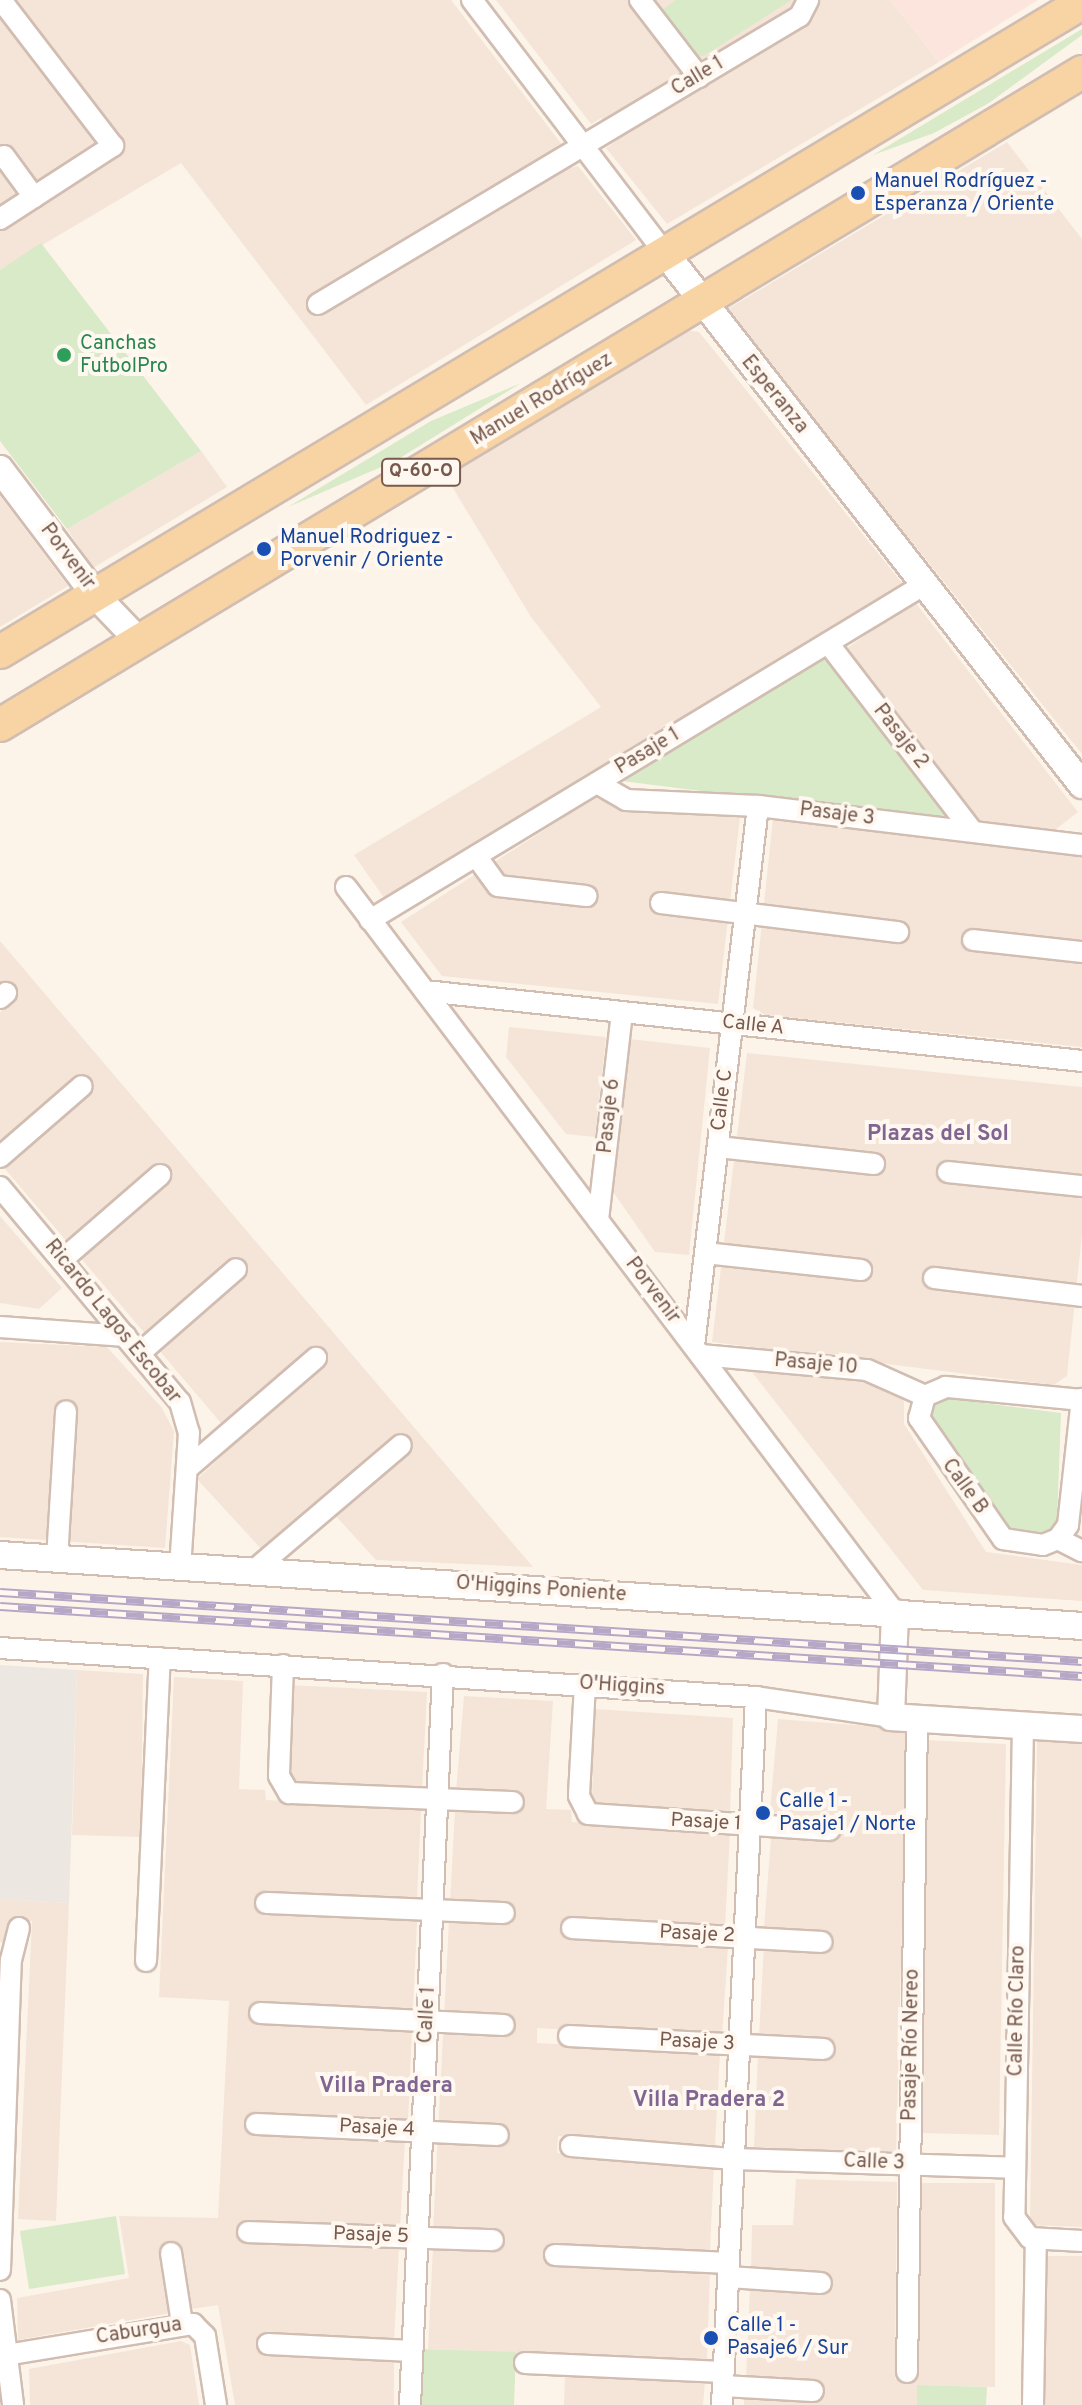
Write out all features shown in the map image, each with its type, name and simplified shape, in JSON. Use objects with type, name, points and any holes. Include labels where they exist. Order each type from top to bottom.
[{"type":"main road","name":"Q-60-O","points":[[4,643],[96,596],[1082,3]]},
{"type":"main road","name":"Manuel Rodríguez","points":[[0,725],[1082,72]]},
{"type":"street","points":[[0,219],[113,146],[1,0]]},
{"type":"street","name":"Esperanza","points":[[472,0],[701,303],[1082,785]]},
{"type":"street","points":[[640,0],[699,77]]},
{"type":"street","name":"Calle 1","points":[[318,304],[800,16],[807,2]]},
{"type":"street","points":[[4,156],[34,197]]},
{"type":"street","name":"Porvenir","points":[[0,469],[96,596],[139,641]]},
{"type":"street","name":"Pasaje 1","points":[[370,920],[925,584]]},
{"type":"street","name":"Pasaje 2","points":[[828,643],[972,831]]},
{"type":"street","name":"Pasaje 3","points":[[597,783],[626,800],[758,806],[1082,845]]},
{"type":"street","name":"Calle C","points":[[697,1350],[705,1253],[758,806]]},
{"type":"street","points":[[476,856],[498,886],[586,896]]},
{"type":"street","name":"Porvenir","points":[[346,887],[895,1613]]},
{"type":"street","points":[[661,903],[898,932]]},
{"type":"street","points":[[973,940],[1082,952]]},
{"type":"street","name":"Calle A","points":[[425,991],[1082,1061]]},
{"type":"street","name":"Pasaje 6","points":[[598,1220],[622,1012]]},
{"type":"street","points":[[0,1157],[82,1086]]},
{"type":"street","points":[[718,1147],[874,1164]]},
{"type":"street","points":[[948,1172],[1082,1186]]},
{"type":"street","points":[[62,1260],[160,1175]]},
{"type":"street","name":"Ricardo Lagos Escobar","points":[[0,1187],[180,1402],[189,1433],[180,1567]]},
{"type":"street","points":[[705,1253],[861,1270]]},
{"type":"street","points":[[141,1352],[236,1269]]},
{"type":"street","points":[[934,1278],[1082,1296]]},
{"type":"street","points":[[0,1327],[126,1336]]},
{"type":"street","name":"Pasaje 10","points":[[697,1350],[867,1370],[925,1396]]},
{"type":"street","points":[[188,1468],[316,1358]]},
{"type":"street","points":[[925,1396],[957,1386],[1082,1399],[1079,1456],[1068,1525],[1058,1539],[1082,1551]]},
{"type":"street","name":"Calle B","points":[[925,1396],[919,1418],[926,1434],[1003,1539],[1020,1546],[1058,1539]]},
{"type":"street","points":[[57,1559],[66,1411]]},
{"type":"street","points":[[253,1571],[401,1445]]},
{"type":"street","name":"O'Higgins Poniente","points":[[0,1555],[1082,1626]]},
{"type":"street","points":[[895,1613],[904,1718]]},
{"type":"street","name":"O'Higgins","points":[[0,1648],[585,1684],[756,1697],[904,1718],[1082,1729]]},
{"type":"street","points":[[146,1961],[160,1658]]},
{"type":"street","points":[[283,1665],[284,1788],[296,1795],[513,1802]]},
{"type":"street","name":"Calle 1","points":[[410,2405],[443,1674]]},
{"type":"street","name":"Pasaje 1","points":[[585,1684],[579,1796],[584,1811],[599,1817],[829,1830]]},
{"type":"street","points":[[722,2388],[756,1697]]},
{"type":"street","name":"Pasaje Río Nereo","points":[[904,1718],[910,2164],[907,2372]]},
{"type":"street","name":"Calle Río Claro","points":[[1023,1725],[1014,2168],[1016,2224],[1036,2240]]},
{"type":"street","points":[[266,1903],[504,1913]]},
{"type":"street","points":[[0,2270],[5,1957],[19,1928]]},
{"type":"street","name":"Pasaje 2","points":[[572,1928],[822,1942]]},
{"type":"street","points":[[260,2013],[504,2025]]},
{"type":"street","name":"Pasaje 3","points":[[569,2036],[824,2049]]},
{"type":"street","name":"Pasaje 4","points":[[256,2124],[498,2135]]},
{"type":"street","points":[[571,2146],[734,2159]]},
{"type":"street","name":"Calle 3","points":[[734,2159],[1014,2168]]},
{"type":"street","name":"Pasaje 5","points":[[248,2232],[493,2240]]},
{"type":"street","points":[[1033,2405],[1036,2240],[1082,2241]]},
{"type":"street","points":[[171,2253],[182,2323]]},
{"type":"street","points":[[555,2255],[728,2270],[821,2283]]},
{"type":"street","points":[[0,2300],[3,2356],[13,2405]]},
{"type":"street","name":"Caburgua","points":[[3,2356],[182,2323],[205,2336],[216,2405]]},
{"type":"street","points":[[268,2344],[412,2351]]},
{"type":"street","points":[[525,2363],[722,2388],[813,2391]]},
{"type":"shaded area","points":[[0,0],[451,0],[563,146],[554,154],[566,169],[578,166],[636,240],[366,405],[181,163],[0,270]]},
{"type":"shaded area","points":[[496,0],[890,0],[939,62],[667,224],[606,148],[617,140],[601,118],[591,124]]},
{"type":"shaded area","points":[[890,0],[1038,0],[939,62]]},
{"type":"shaded area","points":[[1007,142],[1082,239],[1082,754],[726,310]]},
{"type":"shaded area","points":[[684,330],[699,332],[907,589],[387,902],[354,855],[601,707],[531,617],[445,475]]},
{"type":"shaded area","points":[[201,451],[227,487],[93,568],[67,529]]},
{"type":"shaded area","points":[[0,496],[68,586],[0,627]]},
{"type":"shaded area","points":[[914,601],[1078,812],[1055,830],[978,823],[846,649]]},
{"type":"shaded area","points":[[594,798],[740,817],[718,1004],[442,976],[401,922]]},
{"type":"shaded area","points":[[773,818],[1082,853],[1082,1047],[765,1015],[753,1008]]},
{"type":"shaded area","points":[[0,941],[533,1567],[376,1560],[323,1502],[264,1552],[197,1479],[237,1442],[0,1163],[0,1012],[15,998],[0,988]]},
{"type":"shaded area","points":[[509,1027],[606,1037],[595,1137],[566,1134],[506,1057]]},
{"type":"shaded area","points":[[630,1039],[710,1048],[689,1255],[655,1252],[611,1189]]},
{"type":"shaded area","points":[[747,1053],[1082,1087],[1082,1234],[1067,1376],[1054,1385],[712,1342]]},
{"type":"shaded area","points":[[0,1216],[62,1288],[39,1309],[0,1303]]},
{"type":"shaded area","points":[[0,1342],[107,1347],[162,1408],[174,1431],[165,1548],[0,1537]]},
{"type":"shaded area","points":[[751,1371],[871,1383],[904,1396],[904,1424],[986,1552],[1082,1565],[1082,1601],[923,1590]]},
{"type":"shaded area","points":[[0,1665],[77,1670],[69,1903],[0,1899]]},
{"type":"shaded area","points":[[77,1670],[143,1674],[141,1837],[72,1835]]},
{"type":"shaded area","points":[[174,1677],[243,1681],[239,1789],[265,1790],[266,1800],[421,1808],[417,1900],[259,1893],[258,1913],[417,1921],[413,2011],[255,2002],[254,2022],[412,2029],[408,2122],[250,2114],[250,2132],[405,2140],[400,2228],[245,2222],[243,2240],[399,2247],[394,2341],[262,2335],[261,2353],[394,2360],[394,2405],[235,2405],[218,2305],[191,2309],[181,2245],[163,2248],[171,2313],[18,2340],[17,2298],[129,2278],[119,2216],[218,2218],[229,2001],[159,1997]]},
{"type":"shaded area","points":[[289,1685],[427,1692],[422,1790],[295,1786],[283,1774]]},
{"type":"shaded area","points":[[464,1696],[553,1701],[546,1809],[571,1810],[572,1822],[730,1832],[725,1927],[566,1918],[564,1936],[728,1946],[722,2038],[537,2028],[537,2043],[720,2053],[715,2145],[558,2136],[557,2153],[714,2162],[710,2252],[550,2245],[550,2263],[710,2270],[707,2360],[428,2349],[433,2248],[497,2251],[498,2235],[433,2230],[449,1921],[512,1924],[514,1908],[450,1904],[455,1809],[520,1812],[520,1796],[456,1792]]},
{"type":"shaded area","points":[[594,1709],[733,1718],[730,1815],[592,1806]]},
{"type":"shaded area","points":[[778,1719],[907,1729],[896,2154],[754,2147],[758,2054],[829,2057],[759,2037],[764,1945],[830,1949],[831,1934],[764,1928],[771,1838],[837,1841],[838,1825],[769,1821]]},
{"type":"shaded area","points":[[926,1740],[1006,1744],[999,2135],[920,2133]]},
{"type":"shaded area","points":[[1037,1740],[1082,1742],[1082,2227],[1030,2225]]},
{"type":"shaded area","points":[[0,1899],[69,1903],[56,2221],[18,2219],[32,1921],[11,1919],[9,1943],[0,1942]]},
{"type":"shaded area","points":[[796,2179],[897,2182],[895,2379],[917,2381],[920,2183],[995,2183],[995,2387],[917,2385],[917,2405],[744,2405],[744,2397],[822,2399],[823,2383],[746,2379],[750,2288],[828,2290],[828,2274],[751,2270],[752,2225],[793,2225]]},
{"type":"shaded area","points":[[1048,2256],[1082,2256],[1082,2405],[1042,2405]]},
{"type":"shaded area","points":[[181,2341],[190,2345],[199,2405],[30,2405],[29,2369]]},
{"type":"shaded area","points":[[565,2374],[705,2381],[703,2405],[564,2405]]},
{"type":"green space","points":[[676,0],[791,0],[704,56],[696,56],[662,10]]},
{"type":"green space","points":[[1082,29],[1082,35],[989,103],[934,133],[873,155]]},
{"type":"green space","name":"Canchas FutbolPro","points":[[41,243],[201,451],[67,529],[0,441],[0,270]]},
{"type":"green space","points":[[521,383],[395,461],[288,507],[431,421]]},
{"type":"green space","points":[[819,656],[828,658],[952,814],[947,822],[622,781]]},
{"type":"green space","points":[[946,1398],[1061,1413],[1057,1520],[1048,1531],[1022,1534],[1007,1527],[931,1418],[932,1407]]},
{"type":"green space","points":[[116,2216],[125,2274],[29,2289],[20,2231]]},
{"type":"green space","points":[[421,2349],[516,2352],[514,2405],[419,2405]]},
{"type":"green space","points":[[917,2385],[987,2387],[986,2405],[917,2405]]},
{"type":"railway","points":[[0,1592],[1082,1661]]},
{"type":"railway","points":[[0,1606],[1082,1676]]},
{"type":"place","name":"Manuel Rodríguez - Esperanza / Oriente","points":[[858,193]]},
{"type":"place","name":"Canchas FutbolPro","points":[[64,355]]},
{"type":"place","name":"Manuel Rodriguez - Porvenir / Oriente","points":[[264,549]]},
{"type":"place","name":"Calle 1 - Pasaje1 / Norte","points":[[763,1813]]},
{"type":"place","name":"Calle 1 - Pasaje6 / Sur","points":[[711,2338]]},
{"type":"district","name":"Plazas del Sol","points":[[938,1135]]},
{"type":"district","name":"Villa Pradera","points":[[386,2087]]},
{"type":"district","name":"Villa Pradera 2","points":[[709,2101]]}]
